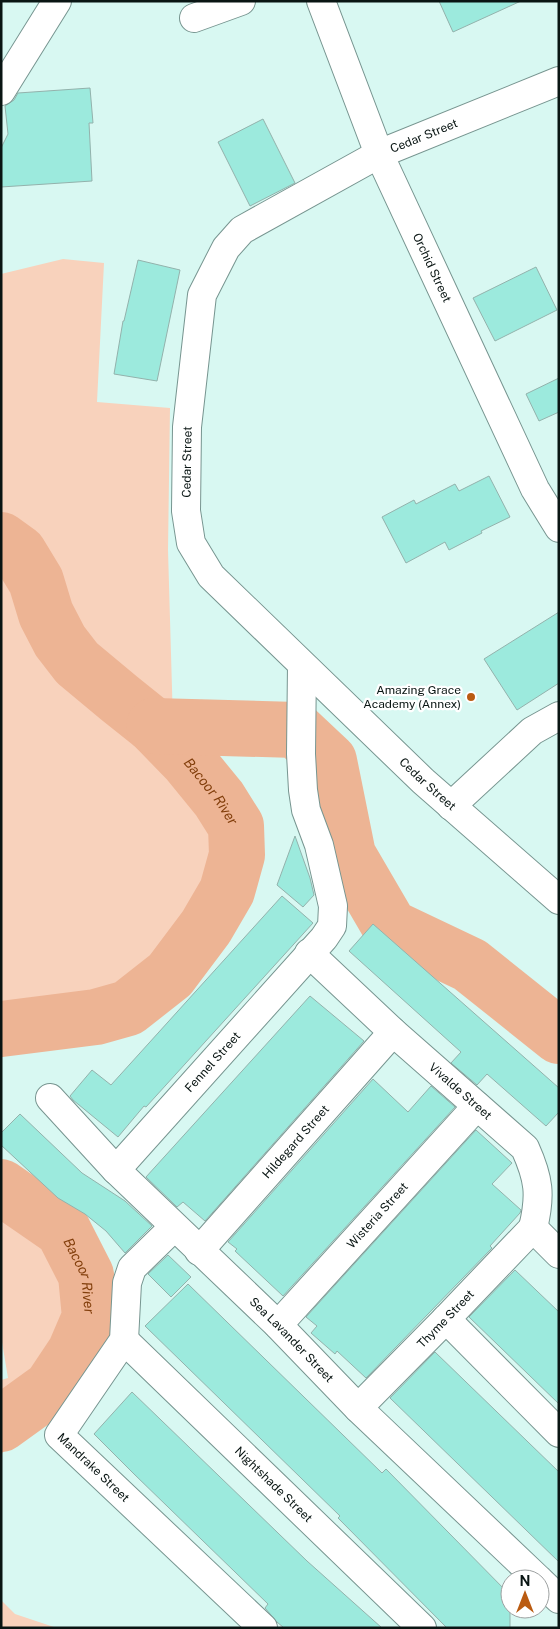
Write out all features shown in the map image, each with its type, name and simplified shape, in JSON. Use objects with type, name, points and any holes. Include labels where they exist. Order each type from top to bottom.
[{"type":"street","points":[[1,91],[56,1]]},
{"type":"street","points":[[194,18],[241,1]]},
{"type":"street","name":"Orchid Street","points":[[321,1],[379,154],[531,480],[559,528]]},
{"type":"street","name":"Cedar Street","points":[[559,81],[379,154],[242,230],[226,248],[202,295],[188,427],[186,512],[192,544],[211,576],[451,806],[559,900]]},
{"type":"street","name":"Fennel Street","points":[[116,1170],[324,938],[332,926],[333,906],[319,845],[306,810],[301,754],[302,665]]},
{"type":"street","points":[[451,806],[532,731],[559,716]]},
{"type":"street","name":"Vivalde Street","points":[[309,954],[393,1032],[525,1148],[534,1168],[538,1188],[538,1208],[533,1228]]},
{"type":"street","name":"Hildegard Street","points":[[199,1251],[393,1032]]},
{"type":"street","name":"Sea Lavander Street","points":[[50,1098],[116,1170],[278,1325],[358,1408],[527,1569]]},
{"type":"street","name":"Wisteria Street","points":[[278,1325],[477,1106]]},
{"type":"street","points":[[124,1340],[129,1274],[132,1268],[174,1227]]},
{"type":"street","points":[[533,1228],[559,1254]]},
{"type":"street","name":"Thyme Street","points":[[358,1408],[533,1228]]},
{"type":"street","points":[[446,1319],[559,1433]]},
{"type":"street","name":"Mandrake Street","points":[[124,1340],[59,1435],[263,1628]]},
{"type":"street","name":"Nightshade Street","points":[[124,1340],[422,1628]]},
{"type":"shaded area","points":[[63,259],[104,263],[97,402],[170,408],[168,550],[173,723],[200,757],[224,794],[242,831],[248,870],[238,902],[176,988],[140,1020],[102,1032],[1,1044],[1,274]]},
{"type":"shaded area","points":[[1,1166],[74,1228],[97,1257],[107,1314],[88,1366],[58,1408],[1,1454],[1,1380],[8,1378],[1,1336]]},
{"type":"shaded area","points":[[1,1600],[15,1614],[57,1628],[1,1628]]},
{"type":"building","points":[[439,1],[521,1],[453,32]]},
{"type":"building","points":[[90,88],[93,123],[89,123],[92,181],[1,187],[1,148],[8,134],[5,106],[14,100],[18,93]]},
{"type":"building","points":[[263,119],[295,183],[250,206],[218,142]]},
{"type":"building","points":[[138,260],[180,270],[157,381],[114,374],[123,321]]},
{"type":"building","points":[[536,267],[557,310],[495,341],[473,298]]},
{"type":"building","points":[[559,378],[559,412],[539,421],[526,394]]},
{"type":"building","points":[[489,476],[510,517],[449,550],[445,542],[406,563],[382,517],[414,500],[416,504],[455,484],[459,491]]},
{"type":"building","points":[[559,612],[559,683],[517,710],[484,659]]},
{"type":"building","points":[[295,836],[314,895],[303,907],[277,885]]},
{"type":"building","points":[[282,896],[313,923],[146,1107],[144,1106],[118,1137],[73,1100],[70,1096],[92,1070],[111,1085]]},
{"type":"building","points":[[373,924],[559,1088],[559,1112],[546,1126],[487,1074],[477,1085],[451,1063],[461,1052],[349,951]]},
{"type":"building","points":[[310,996],[364,1041],[205,1221],[183,1202],[177,1207],[146,1177]]},
{"type":"building","points":[[373,1079],[408,1112],[431,1086],[455,1107],[283,1296],[235,1251],[237,1249],[228,1242]]},
{"type":"building","points":[[20,1114],[82,1173],[125,1201],[152,1226],[125,1253],[106,1231],[85,1214],[58,1198],[1,1145],[1,1133]]},
{"type":"building","points":[[476,1130],[512,1163],[492,1184],[521,1210],[520,1213],[490,1246],[492,1248],[366,1378],[337,1351],[335,1354],[311,1333],[317,1326],[306,1317]]},
{"type":"building","points":[[168,1255],[191,1277],[171,1297],[148,1274]]},
{"type":"building","points":[[515,1270],[559,1312],[559,1404],[469,1317]]},
{"type":"building","points":[[188,1284],[382,1473],[386,1469],[500,1585],[500,1619],[510,1619],[510,1628],[447,1628],[338,1518],[340,1516],[145,1326]]},
{"type":"building","points":[[435,1352],[559,1472],[559,1562],[390,1398]]},
{"type":"building","points":[[132,1392],[307,1561],[382,1628],[284,1628],[277,1622],[265,1608],[268,1604],[94,1434]]},
{"type":"waterway","name":"Bacoor River","points":[[1,540],[19,553],[36,581],[46,614],[60,641],[77,663],[154,726],[188,761],[219,799],[236,826],[237,855],[227,891],[206,927],[170,975],[128,1008],[96,1017],[1,1029]]},
{"type":"waterway","points":[[154,726],[296,730],[329,761],[348,855],[390,927],[470,965],[559,1036]]},
{"type":"waterway","name":"Bacoor River","points":[[1,1187],[63,1230],[86,1275],[90,1317],[75,1352],[51,1388],[1,1424]]},
{"type":"place","name":"Amazing Grace Academy (Annex)","points":[[471,697]]}]
